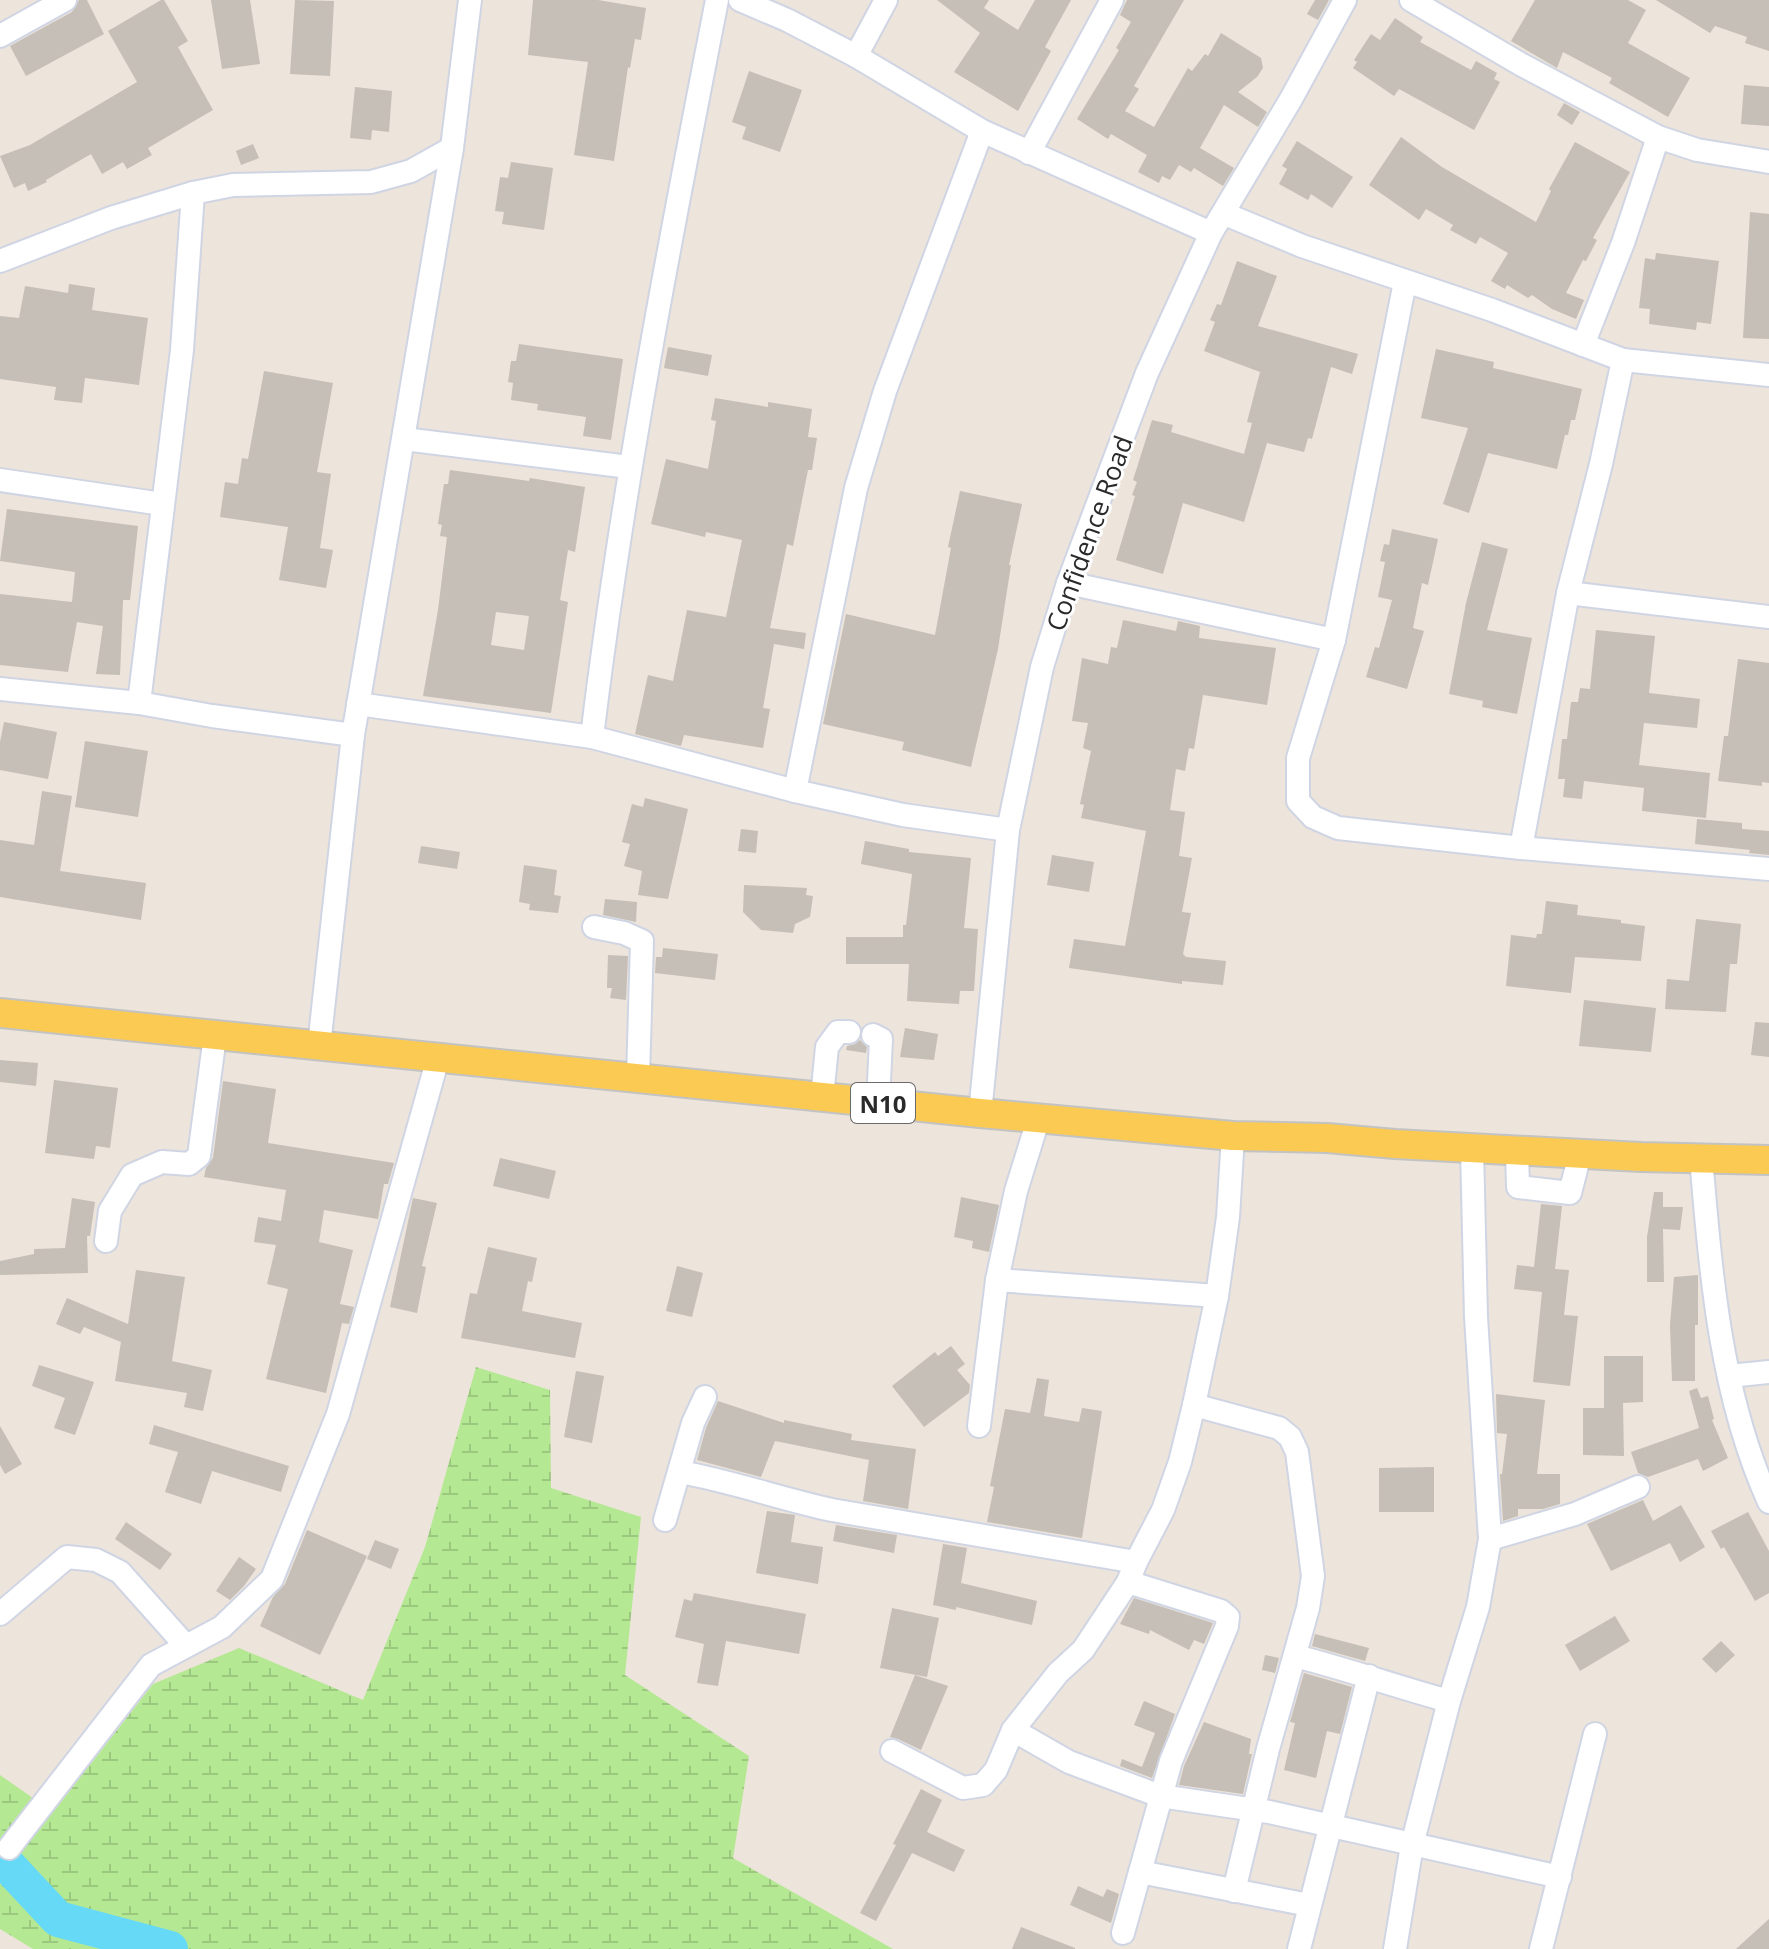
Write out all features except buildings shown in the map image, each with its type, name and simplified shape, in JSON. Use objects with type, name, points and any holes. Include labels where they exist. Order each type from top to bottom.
[{"type":"main road","name":"N10","points":[[0,1013],[878,1103],[1233,1136],[1327,1138],[1580,1154],[1769,1160]]},
{"type":"street","points":[[0,36],[65,0]]},
{"type":"street","points":[[319,1046],[353,735],[452,148],[470,0]]},
{"type":"street","points":[[592,737],[608,600],[629,467],[717,0]]},
{"type":"street","points":[[740,0],[787,20],[856,56],[982,131],[1211,233]]},
{"type":"street","points":[[856,56],[886,0]]},
{"type":"street","points":[[1029,153],[1112,0]]},
{"type":"street","name":"Confidence Road","points":[[980,1113],[1008,830],[1042,667],[1068,583],[1147,373],[1211,233],[1225,214],[1345,0]]},
{"type":"street","points":[[1411,0],[1522,65],[1658,137],[1697,150],[1769,162]]},
{"type":"street","points":[[795,791],[856,488],[885,391],[982,131]]},
{"type":"street","points":[[1583,345],[1623,243],[1658,137]]},
{"type":"street","points":[[0,261],[111,218],[193,193],[233,185],[371,182],[411,171],[452,148]]},
{"type":"street","points":[[139,703],[182,350],[193,193]]},
{"type":"street","points":[[1225,214],[1302,246],[1492,310],[1623,360],[1769,375]]},
{"type":"street","points":[[1405,282],[1334,640],[1298,758],[1298,801],[1313,817],[1338,828],[1521,848],[1769,869]]},
{"type":"street","points":[[1521,848],[1568,593],[1601,464],[1623,360]]},
{"type":"street","points":[[404,439],[629,467]]},
{"type":"street","points":[[0,480],[162,504]]},
{"type":"street","points":[[1068,583],[1334,640]]},
{"type":"street","points":[[1568,593],[1769,617]]},
{"type":"street","points":[[0,689],[139,703],[353,735]]},
{"type":"street","points":[[358,704],[592,737],[795,791],[903,815],[1008,830]]},
{"type":"street","points":[[594,927],[624,933],[642,941],[638,1078]]},
{"type":"street","points":[[822,1097],[827,1047],[838,1032],[849,1032]]},
{"type":"street","points":[[873,1035],[881,1039],[882,1049],[878,1103]]},
{"type":"street","points":[[106,1241],[110,1211],[132,1175],[162,1162],[189,1164],[199,1156],[215,1036]]},
{"type":"street","points":[[9,1848],[151,1665],[222,1627],[272,1579],[338,1414],[438,1058]]},
{"type":"street","points":[[979,1426],[997,1280],[1016,1191],[1039,1117]]},
{"type":"street","points":[[892,1751],[963,1788],[983,1785],[996,1770],[1013,1730],[1058,1673],[1083,1650],[1132,1572],[1163,1510],[1180,1462],[1194,1405],[1217,1296],[1228,1217],[1233,1136]]},
{"type":"street","points":[[1395,1949],[1412,1845],[1449,1701],[1478,1607],[1490,1539],[1476,1317],[1472,1148]]},
{"type":"street","points":[[1517,1151],[1518,1187],[1570,1193],[1580,1154]]},
{"type":"street","points":[[1701,1158],[1709,1256],[1722,1347],[1743,1436],[1769,1502]]},
{"type":"street","points":[[997,1280],[1217,1296]]},
{"type":"street","points":[[1729,1376],[1769,1372]]},
{"type":"street","points":[[665,1520],[693,1423],[705,1397]]},
{"type":"street","points":[[1194,1405],[1279,1428],[1290,1437],[1297,1452],[1313,1576],[1308,1608],[1252,1812],[1234,1891]]},
{"type":"street","points":[[680,1472],[716,1478],[832,1510],[1132,1572],[1221,1611],[1228,1617],[1215,1656],[1184,1725],[1160,1796],[1123,1933]]},
{"type":"street","points":[[1490,1539],[1575,1514],[1638,1487]]},
{"type":"street","points":[[0,1614],[67,1557],[96,1560],[120,1572],[186,1646]]},
{"type":"street","points":[[1295,1656],[1449,1701]]},
{"type":"street","points":[[1299,1949],[1369,1676]]},
{"type":"street","points":[[1013,1730],[1069,1762],[1160,1796],[1252,1812],[1269,1812],[1560,1877]]},
{"type":"street","points":[[1541,1949],[1595,1734]]},
{"type":"street","points":[[1140,1872],[1309,1905]]},
{"type":"green space","points":[[476,1367],[550,1390],[551,1488],[641,1517],[625,1675],[749,1756],[733,1858],[893,1949],[33,1949],[0,1929],[0,1775],[53,1812],[153,1684],[239,1648],[363,1700],[425,1547]]},
{"type":"waterway","points":[[0,1857],[58,1919],[170,1949]]}]
